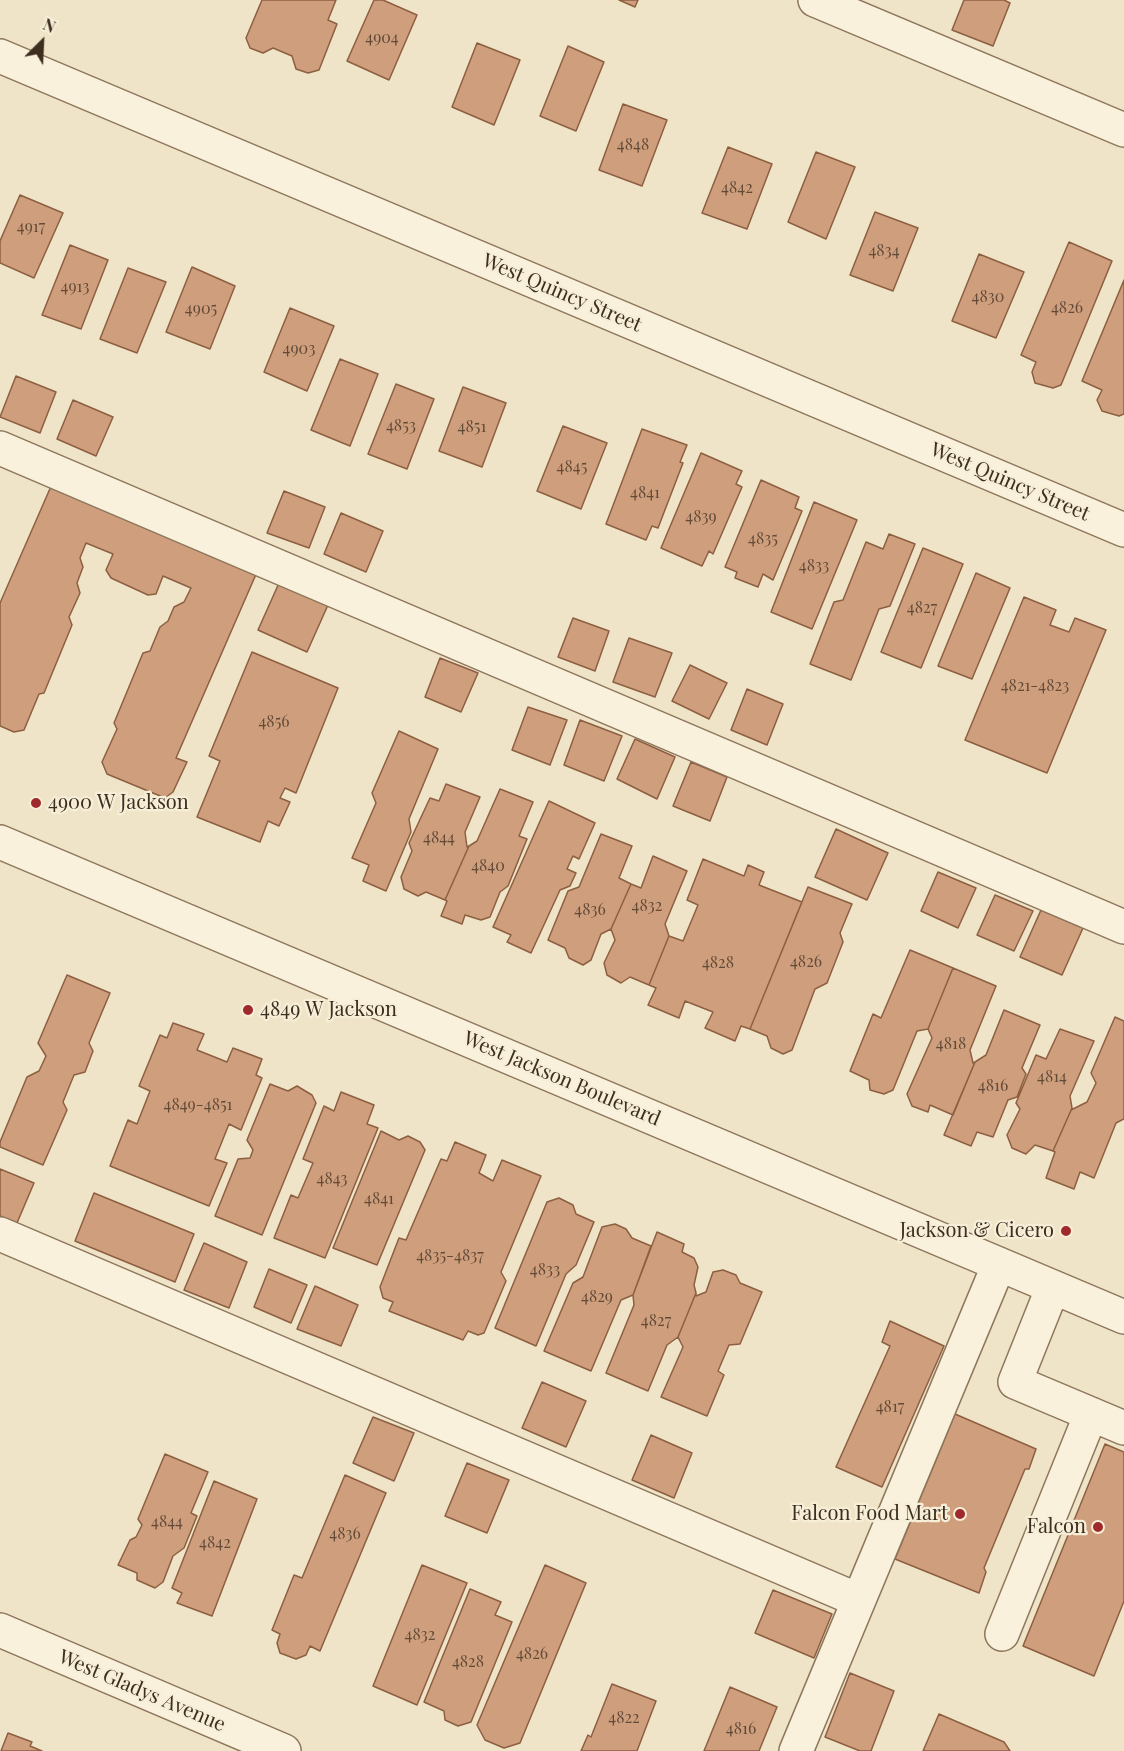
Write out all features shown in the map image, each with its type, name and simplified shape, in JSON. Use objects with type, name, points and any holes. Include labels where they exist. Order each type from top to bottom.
[{"type":"street","points":[[815,0],[1124,130]]},
{"type":"street","name":"West Quincy Street","points":[[0,56],[1124,530]]},
{"type":"street","points":[[0,448],[1124,927]]},
{"type":"street","name":"West Jackson Boulevard","points":[[0,842],[1124,1317]]},
{"type":"street","points":[[0,1234],[858,1600]]},
{"type":"street","points":[[796,1751],[999,1264]]},
{"type":"street","points":[[1053,1287],[1015,1382],[1124,1428]]},
{"type":"street","points":[[1002,1634],[1091,1414]]},
{"type":"street","name":"West Gladys Avenue","points":[[0,1630],[284,1751]]},
{"type":"building","points":[[262,0],[336,0],[328,20],[337,24],[319,70],[308,73],[296,69],[292,56],[273,48],[263,53],[250,48],[246,38]]},
{"type":"building","points":[[374,0],[383,0],[417,15],[389,80],[347,61]]},
{"type":"building","points":[[619,0],[638,0],[635,7]]},
{"type":"building","points":[[964,0],[1004,0],[1010,3],[993,46],[952,30]]},
{"type":"building","points":[[477,43],[520,60],[494,125],[452,107]]},
{"type":"building","points":[[568,46],[604,62],[576,131],[540,116]]},
{"type":"building","points":[[623,104],[667,120],[642,186],[599,170]]},
{"type":"building","points":[[728,147],[772,164],[747,229],[702,213]]},
{"type":"building","points":[[816,152],[855,167],[826,239],[788,222]]},
{"type":"building","points":[[20,195],[63,213],[34,278],[0,263],[0,241]]},
{"type":"building","points":[[875,212],[918,228],[893,291],[850,275]]},
{"type":"building","points":[[1069,242],[1112,261],[1061,385],[1053,388],[1035,383],[1032,372],[1036,362],[1021,355]]},
{"type":"building","points":[[70,245],[108,260],[81,329],[42,315]]},
{"type":"building","points":[[979,254],[1024,272],[996,338],[952,321]]},
{"type":"building","points":[[192,267],[235,286],[210,349],[166,332]]},
{"type":"building","points":[[128,268],[166,282],[137,353],[100,339]]},
{"type":"building","points":[[1124,280],[1124,414],[1119,416],[1102,411],[1097,400],[1102,390],[1082,381]]},
{"type":"building","points":[[290,308],[334,326],[307,391],[264,372]]},
{"type":"building","points":[[340,359],[378,374],[350,446],[311,430]]},
{"type":"building","points":[[16,376],[56,392],[40,433],[0,417]]},
{"type":"building","points":[[396,384],[434,399],[407,469],[368,454]]},
{"type":"building","points":[[463,387],[506,403],[482,467],[439,451]]},
{"type":"building","points":[[73,400],[113,417],[96,456],[57,439]]},
{"type":"building","points":[[563,426],[607,443],[581,509],[537,491]]},
{"type":"building","points":[[642,429],[687,445],[680,462],[683,463],[658,528],[652,526],[646,540],[606,524]]},
{"type":"building","points":[[701,453],[742,471],[736,484],[742,487],[713,554],[709,551],[702,566],[661,548]]},
{"type":"building","points":[[761,480],[799,497],[795,508],[802,511],[773,580],[763,574],[758,587],[735,578],[737,572],[725,567]]},
{"type":"building","points":[[52,484],[257,572],[176,758],[187,762],[173,792],[165,798],[107,774],[102,762],[117,729],[114,723],[143,653],[150,651],[160,627],[168,621],[174,607],[184,602],[191,588],[163,576],[156,594],[148,595],[111,578],[106,570],[113,554],[86,543],[80,558],[83,567],[77,583],[80,593],[69,617],[72,625],[44,693],[39,694],[24,730],[14,732],[0,726],[0,603]]},
{"type":"building","points":[[284,491],[325,507],[309,548],[267,533]]},
{"type":"building","points":[[814,502],[857,520],[812,629],[771,612]]},
{"type":"building","points":[[341,513],[383,531],[366,572],[324,554]]},
{"type":"building","points":[[889,534],[915,544],[890,606],[879,609],[851,680],[810,664],[834,602],[843,600],[866,542],[883,549]]},
{"type":"building","points":[[923,548],[963,564],[921,668],[881,652]]},
{"type":"building","points":[[976,573],[1010,588],[972,679],[938,666]]},
{"type":"building","points":[[279,583],[328,605],[307,652],[258,630]]},
{"type":"building","points":[[1024,597],[1056,610],[1050,625],[1069,632],[1075,618],[1106,630],[1047,773],[965,740]]},
{"type":"building","points":[[573,618],[609,631],[595,671],[558,657]]},
{"type":"building","points":[[629,638],[672,653],[655,697],[613,682]]},
{"type":"building","points":[[252,652],[338,688],[296,793],[285,788],[280,798],[290,802],[279,826],[268,821],[260,842],[197,817],[220,761],[209,756]]},
{"type":"building","points":[[440,658],[478,673],[461,712],[425,697]]},
{"type":"building","points":[[690,665],[727,683],[709,719],[672,701]]},
{"type":"building","points":[[747,689],[783,704],[767,745],[731,730]]},
{"type":"building","points":[[528,707],[567,720],[550,765],[512,750]]},
{"type":"building","points":[[580,720],[622,736],[604,781],[564,765]]},
{"type":"building","points":[[399,731],[438,749],[409,819],[411,832],[386,891],[363,881],[369,865],[352,858],[376,803],[372,793]]},
{"type":"building","points":[[635,739],[675,757],[657,799],[617,779]]},
{"type":"building","points":[[691,762],[727,777],[710,821],[673,806]]},
{"type":"building","points":[[446,784],[480,797],[465,832],[467,847],[469,846],[445,900],[426,892],[418,896],[404,889],[401,877],[412,851],[409,843],[430,798],[439,801]]},
{"type":"building","points":[[500,789],[533,802],[519,836],[527,839],[508,886],[500,892],[490,917],[481,920],[465,915],[462,924],[441,916],[447,901],[445,900],[469,846],[477,841]]},
{"type":"building","points":[[549,801],[595,823],[579,859],[573,856],[567,869],[576,873],[570,886],[560,890],[531,953],[507,942],[511,935],[493,927]]},
{"type":"building","points":[[836,829],[888,853],[867,900],[815,877]]},
{"type":"building","points":[[601,834],[632,846],[619,878],[631,884],[611,929],[601,934],[591,960],[583,965],[569,958],[565,948],[548,940],[568,891],[579,887]]},
{"type":"building","points":[[653,856],[687,871],[665,924],[669,936],[649,985],[630,977],[621,983],[607,975],[604,963],[615,940],[611,929],[631,884],[641,888]]},
{"type":"building","points":[[703,859],[744,876],[748,865],[764,872],[759,885],[802,902],[750,1029],[741,1026],[735,1041],[705,1028],[713,1012],[685,1001],[679,1018],[648,1005],[656,988],[649,985],[669,936],[683,941],[698,905],[687,900]]},
{"type":"building","points":[[938,872],[976,888],[958,928],[921,911]]},
{"type":"building","points":[[808,887],[852,904],[840,933],[843,942],[827,983],[815,989],[792,1050],[783,1054],[771,1048],[767,1036],[750,1029]]},
{"type":"building","points":[[995,895],[1033,911],[1014,951],[977,935]]},
{"type":"building","points":[[1041,910],[1083,928],[1062,975],[1020,957]]},
{"type":"building","points":[[910,950],[953,968],[928,1029],[917,1031],[893,1090],[884,1094],[870,1090],[869,1080],[850,1071],[873,1014],[881,1018]]},
{"type":"building","points":[[953,968],[996,986],[970,1050],[973,1063],[975,1062],[953,1115],[930,1105],[928,1112],[912,1106],[907,1094],[932,1038],[928,1029]]},
{"type":"building","points":[[67,975],[110,993],[89,1043],[93,1051],[85,1072],[74,1075],[63,1102],[67,1110],[43,1165],[0,1147],[0,1142],[27,1077],[39,1071],[46,1056],[38,1043]]},
{"type":"building","points":[[1004,1010],[1040,1025],[1022,1068],[1026,1074],[1017,1097],[1008,1100],[993,1137],[977,1132],[971,1146],[944,1135],[975,1062],[986,1055]]},
{"type":"building","points":[[1115,1017],[1124,1021],[1124,1119],[1116,1123],[1094,1178],[1080,1172],[1074,1189],[1046,1178],[1055,1152],[1053,1151],[1071,1110],[1087,1102],[1096,1083],[1091,1073]]},
{"type":"building","points":[[173,1023],[204,1034],[197,1050],[227,1062],[233,1048],[262,1059],[256,1075],[262,1078],[241,1130],[229,1124],[215,1159],[227,1163],[209,1206],[110,1166],[128,1120],[137,1124],[150,1091],[139,1086],[160,1035],[167,1038]]},
{"type":"building","points":[[1060,1029],[1094,1041],[1070,1096],[1072,1108],[1053,1151],[1035,1145],[1026,1154],[1012,1148],[1007,1135],[1020,1109],[1016,1103],[1036,1055],[1046,1059]]},
{"type":"building","points":[[270,1084],[288,1091],[297,1086],[312,1095],[316,1103],[262,1235],[215,1216],[238,1159],[250,1158],[253,1150],[247,1140]]},
{"type":"building","points":[[341,1092],[374,1105],[367,1124],[378,1128],[325,1258],[274,1238],[291,1195],[298,1198],[313,1163],[303,1159],[324,1106],[334,1111]]},
{"type":"building","points":[[381,1131],[399,1140],[408,1136],[420,1142],[425,1150],[377,1265],[333,1248]]},
{"type":"building","points":[[455,1142],[486,1155],[479,1173],[493,1181],[502,1160],[541,1176],[501,1272],[506,1281],[484,1333],[478,1335],[468,1331],[463,1340],[389,1311],[393,1302],[383,1298],[380,1287],[399,1238],[406,1240],[441,1159],[447,1161]]},
{"type":"building","points":[[0,1169],[34,1183],[17,1223],[0,1216]]},
{"type":"building","points":[[94,1193],[194,1234],[175,1282],[75,1241]]},
{"type":"building","points":[[559,1198],[573,1205],[576,1214],[594,1222],[576,1265],[566,1274],[536,1346],[495,1328],[547,1202]]},
{"type":"building","points":[[615,1224],[626,1229],[632,1238],[651,1246],[633,1295],[621,1300],[591,1371],[544,1351],[573,1283],[583,1277],[602,1227]]},
{"type":"building","points":[[657,1232],[684,1244],[682,1252],[694,1258],[698,1267],[694,1285],[696,1293],[678,1337],[667,1345],[648,1391],[606,1373],[634,1305],[633,1295]]},
{"type":"building","points":[[204,1243],[247,1262],[229,1308],[184,1290]]},
{"type":"building","points":[[269,1269],[307,1285],[291,1323],[254,1307]]},
{"type":"building","points":[[723,1270],[736,1275],[740,1283],[762,1292],[740,1344],[729,1345],[718,1371],[724,1375],[707,1416],[661,1397],[683,1347],[678,1337],[696,1293],[696,1296],[706,1292],[713,1272]]},
{"type":"building","points":[[315,1286],[358,1305],[341,1346],[297,1329]]},
{"type":"building","points":[[890,1321],[944,1346],[882,1487],[836,1467],[890,1346],[882,1342]]},
{"type":"building","points":[[542,1382],[586,1401],[566,1447],[522,1428]]},
{"type":"building","name":"Falcon Food Mart","points":[[955,1414],[1036,1449],[1029,1469],[1025,1469],[984,1568],[986,1572],[979,1593],[895,1559]]},
{"type":"building","points":[[373,1417],[414,1433],[394,1481],[353,1463]]},
{"type":"building","points":[[651,1435],[692,1453],[674,1498],[632,1480]]},
{"type":"building","name":"Falcon","points":[[1105,1444],[1124,1452],[1124,1601],[1094,1676],[1023,1646]]},
{"type":"building","points":[[165,1454],[208,1472],[191,1513],[197,1516],[184,1548],[173,1556],[163,1582],[155,1588],[137,1580],[137,1573],[118,1565],[130,1540],[136,1537],[142,1525],[138,1519]]},
{"type":"building","points":[[467,1463],[509,1480],[487,1533],[445,1516]]},
{"type":"building","points":[[345,1475],[386,1493],[320,1651],[310,1646],[306,1655],[296,1659],[280,1653],[277,1643],[280,1634],[272,1630],[294,1575],[302,1578]]},
{"type":"building","points":[[214,1481],[257,1499],[212,1616],[177,1603],[182,1593],[172,1588]]},
{"type":"building","points":[[422,1565],[467,1583],[417,1705],[373,1686]]},
{"type":"building","points":[[545,1565],[586,1583],[520,1743],[504,1748],[485,1740],[477,1725]]},
{"type":"building","points":[[470,1589],[501,1602],[495,1615],[512,1622],[471,1722],[458,1726],[445,1720],[444,1711],[424,1702]]},
{"type":"building","points":[[773,1590],[832,1614],[814,1658],[755,1633]]},
{"type":"building","points":[[850,1673],[894,1691],[871,1751],[860,1751],[825,1737]]},
{"type":"building","points":[[612,1684],[656,1701],[637,1751],[581,1751],[588,1735],[591,1737]]},
{"type":"building","points":[[730,1687],[777,1707],[759,1751],[704,1751]]},
{"type":"building","points":[[939,1714],[1004,1742],[1010,1751],[923,1751]]},
{"type":"building","points":[[8,1733],[32,1742],[30,1746],[42,1751],[1,1751]]},
{"type":"place","name":"4900 W Jackson","points":[[36,803]]},
{"type":"place","name":"4849 W Jackson","points":[[248,1010]]},
{"type":"place","name":"Jackson & Cicero","points":[[1066,1231]]},
{"type":"place","name":"Falcon Food Mart","points":[[960,1514]]},
{"type":"place","name":"Falcon","points":[[1098,1527]]}]
